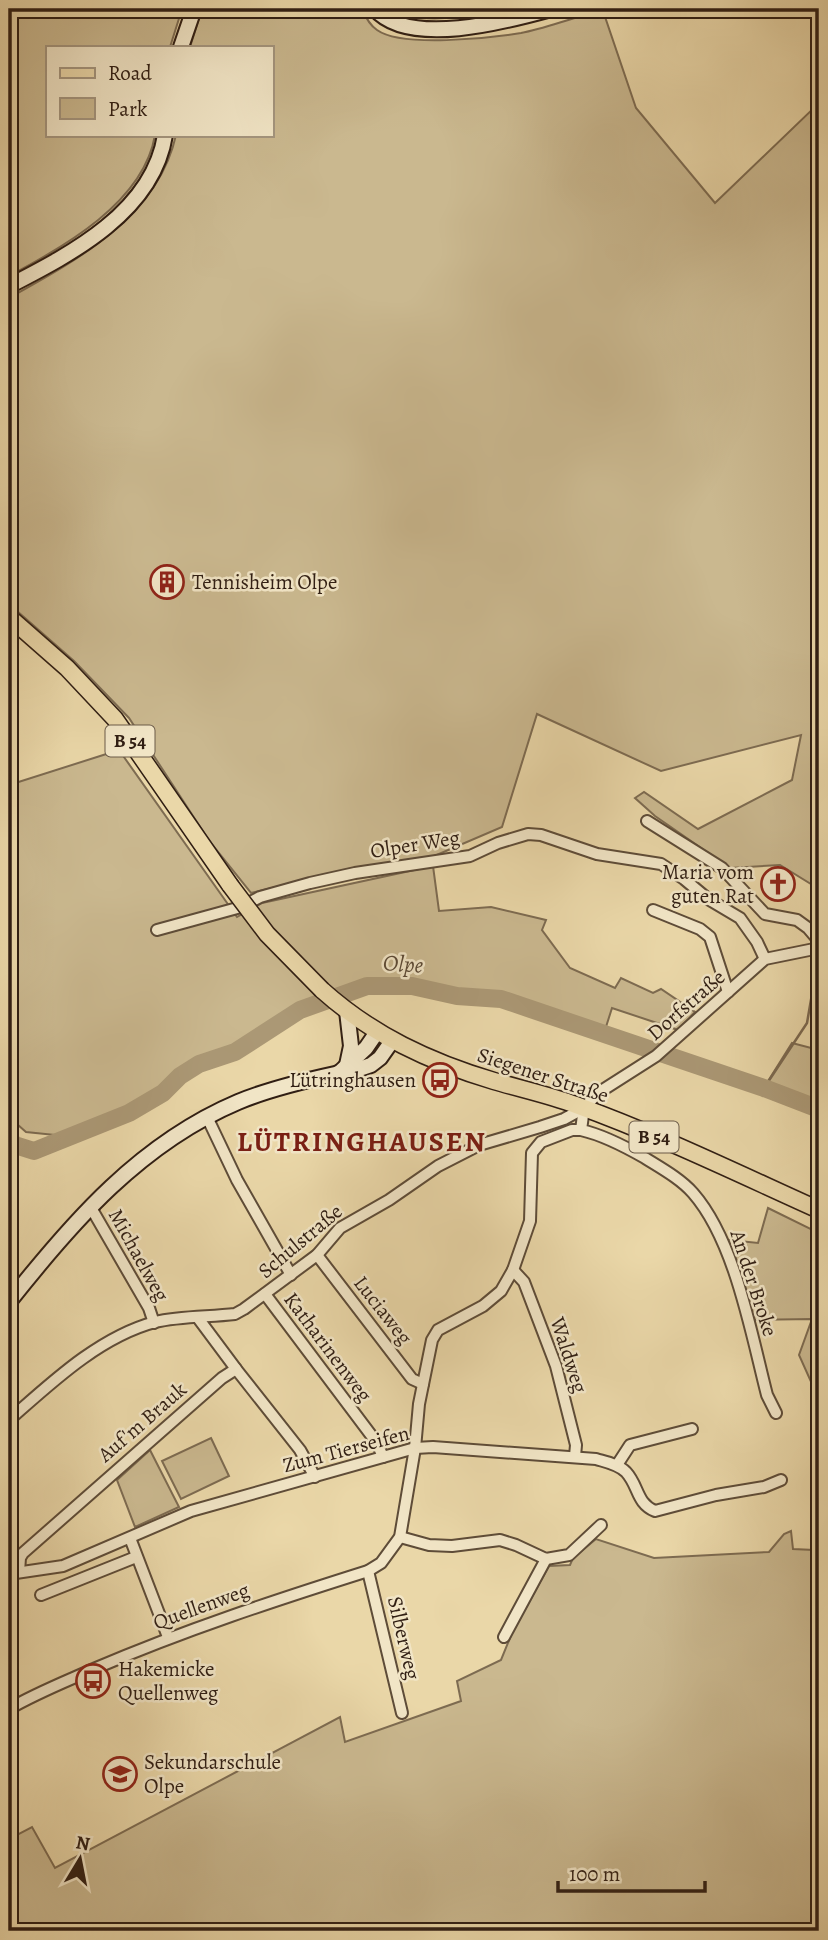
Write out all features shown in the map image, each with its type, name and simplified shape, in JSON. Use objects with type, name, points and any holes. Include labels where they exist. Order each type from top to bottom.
[{"type":"main road","name":"B 54","points":[[9,617],[68,668],[115,719],[230,885],[294,964],[347,1012],[392,1041]]},
{"type":"main road","name":"Siegener Straße","points":[[392,1041],[449,1067],[584,1108],[675,1144],[819,1210]]},
{"type":"street","points":[[181,46],[194,9]]},
{"type":"street","points":[[375,9],[385,19],[399,25],[434,28],[486,24],[551,9]]},
{"type":"street","points":[[9,286],[62,258],[119,215],[150,178],[166,136]]},
{"type":"street","points":[[647,821],[722,868],[765,914],[797,920],[819,941]]},
{"type":"street","name":"Olper Weg","points":[[157,930],[241,907],[260,897],[310,883],[355,873],[470,856],[498,843],[528,834],[541,835],[597,854],[661,864],[708,899],[740,918],[765,959]]},
{"type":"street","points":[[653,911],[700,929],[710,937],[729,992]]},
{"type":"street","points":[[765,959],[819,948]]},
{"type":"street","name":"Dorfstraße","points":[[584,1108],[598,1093],[661,1053],[765,959]]},
{"type":"street","points":[[343,1069],[351,1046],[347,1012]]},
{"type":"street","points":[[343,1069],[366,1048],[377,1032]]},
{"type":"street","points":[[9,1302],[90,1206],[157,1147],[207,1117],[268,1091],[343,1069],[358,1070],[371,1065],[380,1058],[392,1041]]},
{"type":"street","points":[[584,1108],[581,1130],[572,1130],[541,1142],[532,1153],[530,1221],[513,1270],[501,1291],[483,1306],[438,1330],[432,1340],[400,1538],[429,1545],[500,1540],[546,1559],[569,1555],[601,1525]]},
{"type":"street","name":"Schulstraße","points":[[9,1420],[85,1356],[154,1322],[235,1314],[317,1255],[340,1228],[389,1200],[438,1166],[478,1144],[564,1119],[584,1108]]},
{"type":"street","points":[[207,1117],[237,1180],[291,1275]]},
{"type":"street","name":"An der Broke","points":[[581,1130],[636,1153],[659,1167],[692,1192],[707,1213],[724,1242],[768,1395],[776,1413]]},
{"type":"street","name":"Michaelweg","points":[[90,1206],[149,1308],[154,1322]]},
{"type":"street","name":"Luciaweg","points":[[317,1255],[412,1379],[423,1384]]},
{"type":"street","name":"Waldweg","points":[[513,1270],[524,1282],[556,1366],[576,1445],[575,1456]]},
{"type":"street","name":"Katharinenweg","points":[[265,1294],[377,1443],[383,1457]]},
{"type":"street","points":[[198,1318],[300,1450],[315,1476]]},
{"type":"street","name":"Auf'm Brauk","points":[[14,1573],[23,1553],[222,1378],[236,1369]]},
{"type":"street","points":[[692,1430],[631,1445],[617,1465],[627,1473],[639,1499],[646,1507],[655,1511],[716,1495],[764,1487],[781,1480]]},
{"type":"street","name":"Zum Tierseifen","points":[[14,1573],[63,1566],[191,1511],[415,1448],[575,1456],[617,1465]]},
{"type":"street","points":[[130,1538],[168,1637]]},
{"type":"street","name":"Quellenweg","points":[[9,1709],[168,1637],[368,1571],[381,1563],[400,1538]]},
{"type":"street","points":[[41,1595],[136,1557]]},
{"type":"street","points":[[504,1637],[546,1559]]},
{"type":"street","name":"Silberweg","points":[[368,1571],[401,1713]]},
{"type":"green space","points":[[9,9],[182,9],[170,46],[46,46],[46,136],[155,136],[148,159],[135,181],[99,220],[9,276]]},
{"type":"green space","points":[[202,9],[362,9],[377,30],[389,36],[425,40],[468,39],[521,33],[603,11],[636,108],[715,203],[819,103],[819,889],[780,865],[730,868],[655,816],[635,798],[644,792],[698,829],[792,780],[801,735],[661,771],[537,714],[502,827],[432,857],[341,871],[251,893],[210,842],[129,718],[74,661],[9,604],[9,298],[87,251],[133,213],[152,190],[166,164],[176,136],[273,136],[273,46],[190,46]]},
{"type":"green space","points":[[394,9],[513,9],[452,18],[419,18]]},
{"type":"green space","points":[[119,750],[237,917],[262,903],[433,866],[439,911],[491,907],[546,920],[542,930],[570,968],[615,988],[621,978],[653,993],[661,989],[695,1012],[678,1030],[612,1008],[605,1030],[495,993],[459,993],[414,981],[367,982],[299,1006],[237,1046],[182,1069],[162,1089],[133,1106],[55,1135],[26,1132],[9,1117],[9,785]]},
{"type":"green space","points":[[792,1043],[819,1050],[819,1106],[765,1086]]},
{"type":"green space","points":[[768,1208],[819,1233],[819,1411],[817,1395],[799,1355],[812,1319],[750,1320],[729,1240],[758,1243]]},
{"type":"green space","points":[[211,1438],[229,1476],[181,1499],[162,1461]]},
{"type":"green space","points":[[150,1450],[179,1507],[135,1527],[117,1480]]},
{"type":"green space","points":[[791,1531],[793,1549],[814,1550],[819,1569],[819,1931],[9,1931],[9,1839],[32,1827],[55,1868],[340,1717],[345,1742],[461,1701],[457,1681],[501,1660],[512,1633],[549,1566],[570,1565],[573,1558],[596,1539],[654,1558],[769,1552],[784,1534]]},
{"type":"waterway","points":[[764,1088],[807,1023],[819,953]]},
{"type":"waterway","name":"Olpe","points":[[9,1139],[15,1145],[34,1151],[129,1113],[163,1093],[180,1076],[199,1064],[235,1052],[300,1010],[367,986],[412,986],[457,996],[501,999],[819,1109]]},
{"type":"place","name":"Tennisheim Olpe","points":[[167,582]]},
{"type":"place","name":"Maria vom guten Rat","points":[[778,884]]},
{"type":"place","name":"Lütringhausen","points":[[440,1080]]},
{"type":"place","name":"Hakemicke Quellenweg","points":[[93,1681]]},
{"type":"place","name":"Sekundarschule Olpe","points":[[120,1774]]},
{"type":"district","name":"LÜTRINGHAUSEN","points":[[362,1142]]}]
